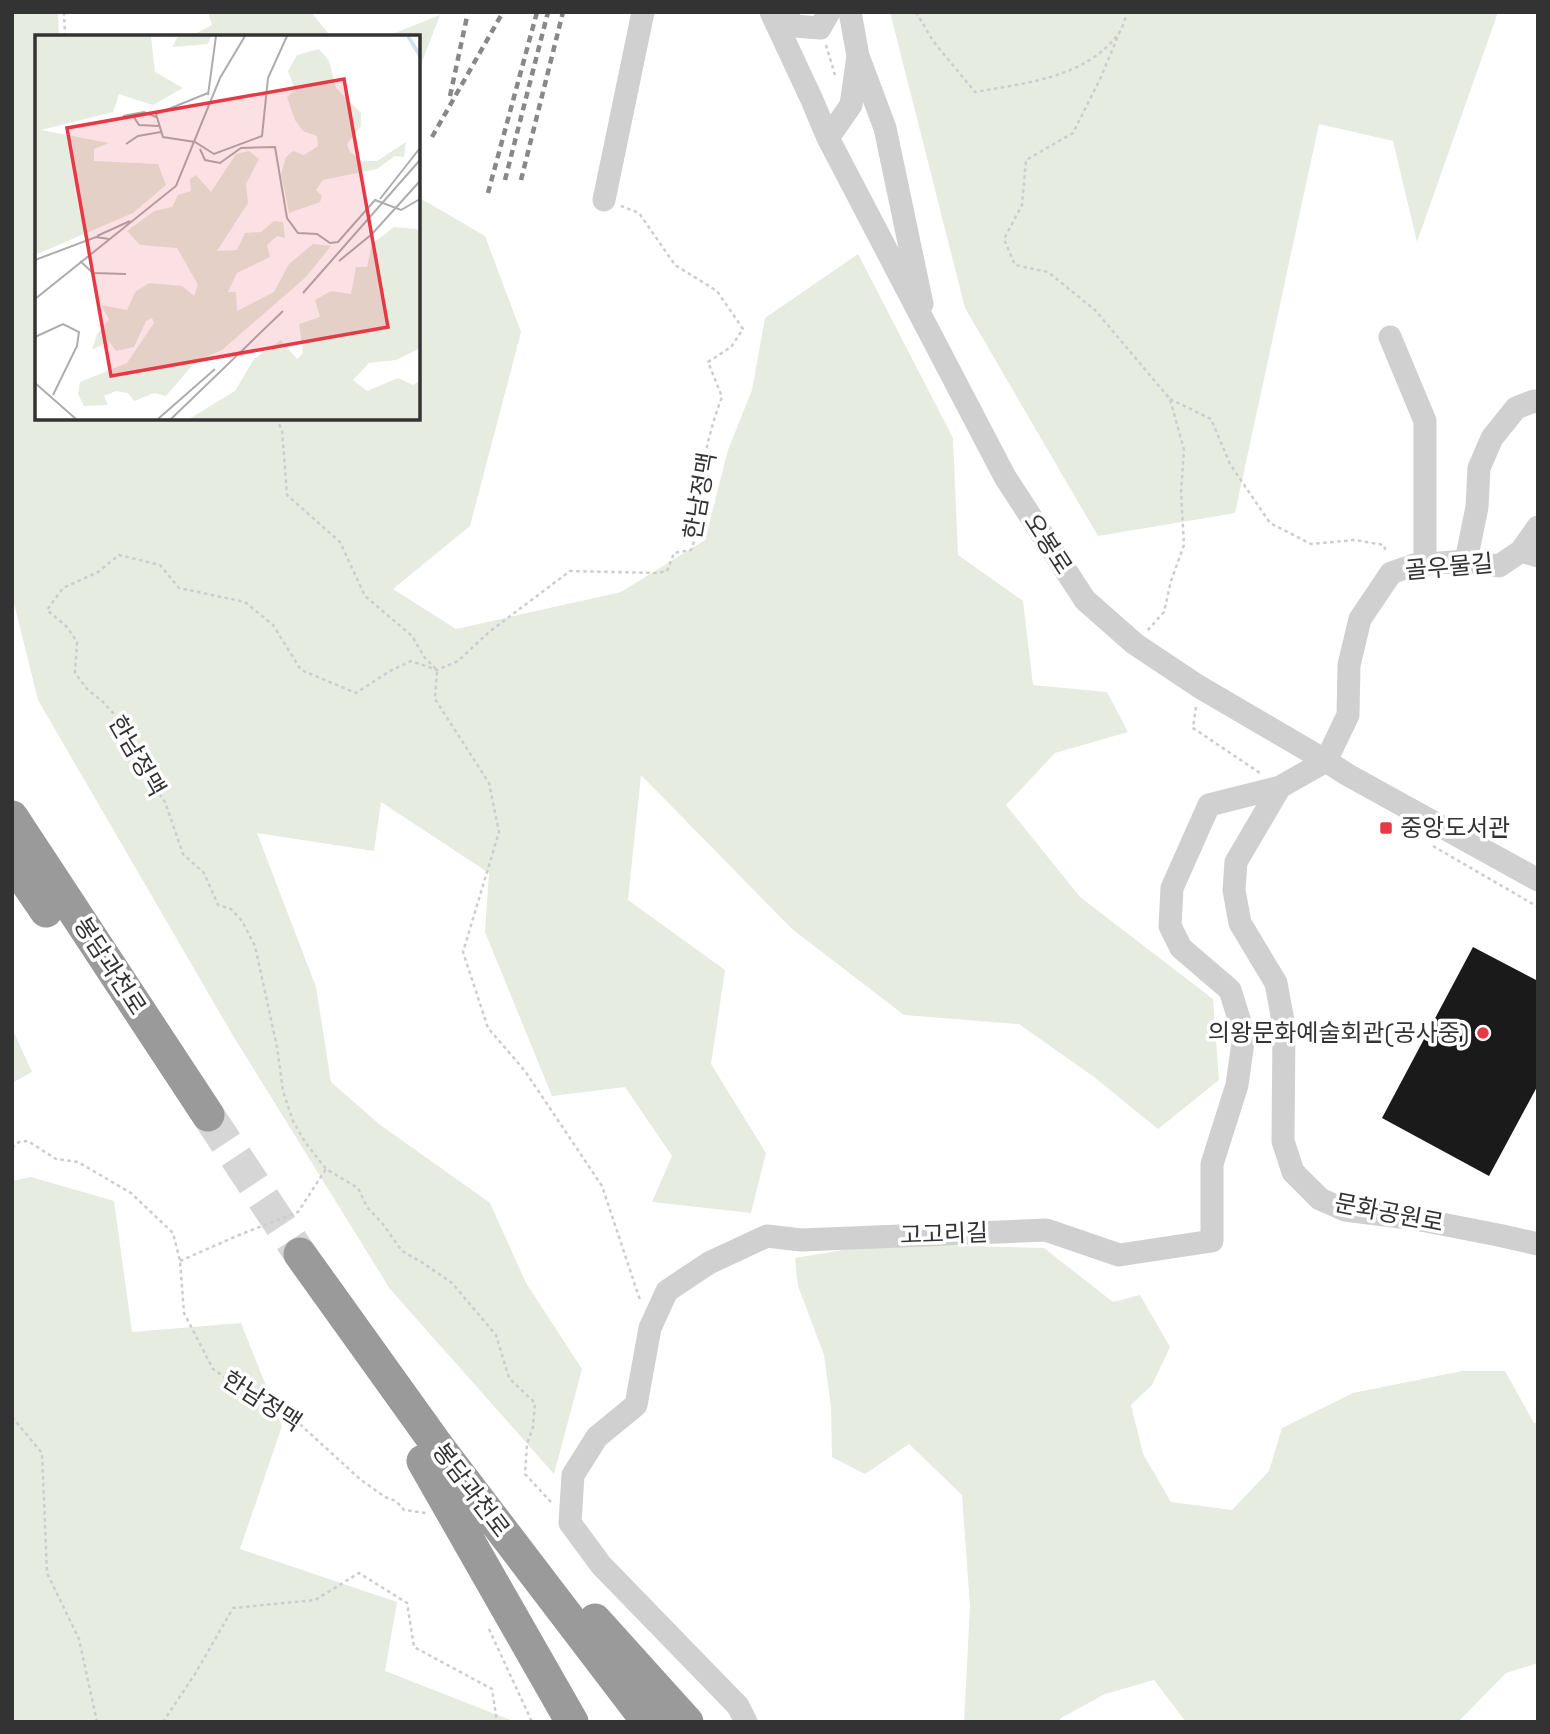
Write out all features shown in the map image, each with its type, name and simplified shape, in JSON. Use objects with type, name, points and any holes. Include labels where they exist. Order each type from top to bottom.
[{"type":"highway","points":[[12,803],[27,862]]},
{"type":"highway","name":"봉담과천로","points":[[12,817],[27,862],[198,1121]]},
{"type":"highway","name":"봉담과천로","points":[[290,1260],[619,1722]]},
{"type":"highway","points":[[431,1455],[572,1722]]},
{"type":"highway","points":[[431,1455],[687,1722]]},
{"type":"highway","name":"봉담과천로","points":[[431,1455],[648,1722]]},
{"type":"street","points":[[604,200],[643,12]]},
{"type":"street","name":"오봉로","points":[[771,12],[828,138],[1004,477],[1085,600],[1135,644],[1199,686],[1348,775],[1538,880]]},
{"type":"street","points":[[782,12],[795,26],[820,28],[829,12]]},
{"type":"street","points":[[850,12],[858,56],[885,128],[928,331]]},
{"type":"street","points":[[828,138],[851,105],[858,56]]},
{"type":"street","points":[[1390,337],[1425,421],[1425,564]]},
{"type":"street","points":[[1466,561],[1477,508],[1479,468],[1492,438],[1516,408],[1538,402]]},
{"type":"street","points":[[1530,553],[1538,527]]},
{"type":"street","name":"골우물길","points":[[1326,761],[1348,715],[1349,665],[1360,619],[1391,573],[1415,565],[1466,561],[1499,566],[1530,553]]},
{"type":"street","points":[[1280,787],[1326,761]]},
{"type":"street","name":"고고리길","points":[[570,1523],[573,1475],[597,1437],[636,1405],[650,1328],[667,1291],[709,1264],[767,1236],[801,1240],[1046,1230],[1119,1255],[1212,1241],[1212,1164],[1237,1085],[1244,1035],[1230,990],[1181,948],[1170,926],[1172,888],[1209,805],[1280,787]]},
{"type":"street","name":"문화공원로","points":[[1280,787],[1236,862],[1234,890],[1240,923],[1276,983],[1284,1026],[1283,1141],[1293,1172],[1320,1199],[1345,1210],[1427,1221],[1538,1244]]},
{"type":"street","points":[[570,1523],[601,1565],[738,1706],[746,1722]]},
{"type":"path","points":[[64,12],[65,35]]},
{"type":"path","points":[[916,12],[933,41],[975,92],[1048,79],[1094,58],[1120,31]]},
{"type":"path","points":[[1127,12],[1101,77],[1073,134],[1026,160],[1022,205],[1004,239],[1015,265],[1048,272],[1095,310],[1170,399],[1211,419],[1230,464],[1270,523],[1311,544],[1354,540],[1384,545],[1391,573]]},
{"type":"path","name":"한남정맥","points":[[570,1523],[525,1474],[527,1444],[533,1427],[535,1404],[509,1378],[496,1335],[452,1283],[402,1251],[367,1207],[358,1188],[326,1169],[305,1142],[293,1121],[283,1091],[277,1047],[255,946],[242,920],[231,909],[218,905],[204,873],[183,854],[165,802],[126,746],[123,724],[87,689],[75,673],[77,642],[67,627],[47,610],[63,588],[98,572],[118,555],[160,565],[179,588],[245,602],[273,625],[300,670],[356,693],[411,661],[437,670],[458,660],[489,632],[570,571],[667,571],[674,553],[691,550],[698,527],[700,488],[716,412],[722,397],[708,362],[731,347],[743,329],[717,291],[675,265],[639,213],[604,200]]},
{"type":"path","points":[[1135,644],[1164,612],[1171,581],[1184,545],[1181,492],[1184,450],[1170,399]]},
{"type":"path","points":[[277,420],[282,430],[288,495],[340,541],[365,596],[412,636],[425,658],[437,670],[435,699],[489,783],[499,832],[463,952],[488,1028],[525,1071],[602,1186],[650,1328]]},
{"type":"path","points":[[1199,686],[1194,728],[1280,787]]},
{"type":"path","points":[[1433,846],[1538,907]]},
{"type":"path","name":"한남정맥","points":[[12,1147],[19,1142],[28,1141],[56,1159],[78,1162],[131,1193],[173,1233],[180,1261],[184,1313],[213,1369],[268,1408],[293,1418],[361,1480],[385,1497],[396,1500],[404,1510],[427,1514]]},
{"type":"path","points":[[180,1261],[298,1212],[326,1169]]},
{"type":"path","points":[[12,1417],[42,1453],[47,1573],[79,1639],[97,1722]]},
{"type":"path","points":[[163,1722],[195,1674],[233,1608],[315,1600],[359,1573],[407,1603],[414,1647],[492,1689],[497,1722]]},
{"type":"path","points":[[485,1621],[532,1722]]},
{"type":"shaded area","points":[[12,12],[58,12],[59,35],[35,35],[35,420],[420,420],[420,198],[485,236],[521,332],[470,526],[393,589],[456,629],[621,592],[705,540],[728,450],[752,390],[765,318],[858,254],[953,438],[958,555],[1023,601],[1033,685],[1107,692],[1128,732],[1055,753],[1006,805],[1080,897],[1213,999],[1219,1080],[1158,1129],[1094,1077],[1019,1024],[904,1015],[792,929],[641,775],[628,900],[725,970],[711,1064],[766,1153],[751,1213],[652,1202],[672,1156],[625,1087],[552,1096],[485,932],[489,873],[381,802],[374,851],[257,833],[316,987],[331,1082],[379,1124],[490,1203],[526,1283],[582,1369],[554,1474],[390,1289],[232,1034],[38,700],[12,595]]},
{"type":"shaded area","points":[[208,12],[311,12],[329,35],[193,35],[212,25]]},
{"type":"shaded area","points":[[890,12],[1498,12],[1417,242],[1393,141],[1319,124],[1235,513],[1098,536],[965,308]]},
{"type":"shaded area","points":[[440,15],[420,67],[420,35],[390,35]]},
{"type":"shaded area","points":[[12,1028],[32,1072],[12,1083]]},
{"type":"shaded area","points":[[31,1177],[114,1201],[132,1332],[241,1323],[282,1426],[240,1549],[397,1602],[385,1671],[516,1722],[12,1722],[12,1181]]},
{"type":"shaded area","points":[[880,1244],[1044,1248],[1113,1302],[1140,1295],[1170,1347],[1152,1385],[1131,1405],[1143,1454],[1171,1502],[1232,1510],[1269,1471],[1282,1428],[1353,1393],[1462,1371],[1505,1371],[1534,1423],[1538,1423],[1538,1663],[1506,1673],[1458,1722],[1186,1722],[1154,1680],[1105,1694],[1058,1722],[964,1722],[970,1606],[962,1495],[909,1444],[865,1474],[832,1457],[831,1407],[824,1355],[798,1286],[795,1258]]},
{"type":"building","name":"의왕문화예술회관(공사중)","points":[[1473,947],[1538,981],[1538,1085],[1489,1176],[1382,1118]]},
{"type":"tunnel","points":[[208,1115],[300,1254]]},
{"type":"railway","points":[[450,96],[468,12]]},
{"type":"railway","points":[[432,137],[503,12]]},
{"type":"railway","points":[[488,193],[537,12]]},
{"type":"railway","points":[[505,180],[548,12]]},
{"type":"railway","points":[[521,180],[563,12]]},
{"type":"place","name":"중앙도서관","points":[[1386,828]]},
{"type":"place","name":"의왕문화예술회관(공사중)","points":[[1483,1033]]}]
